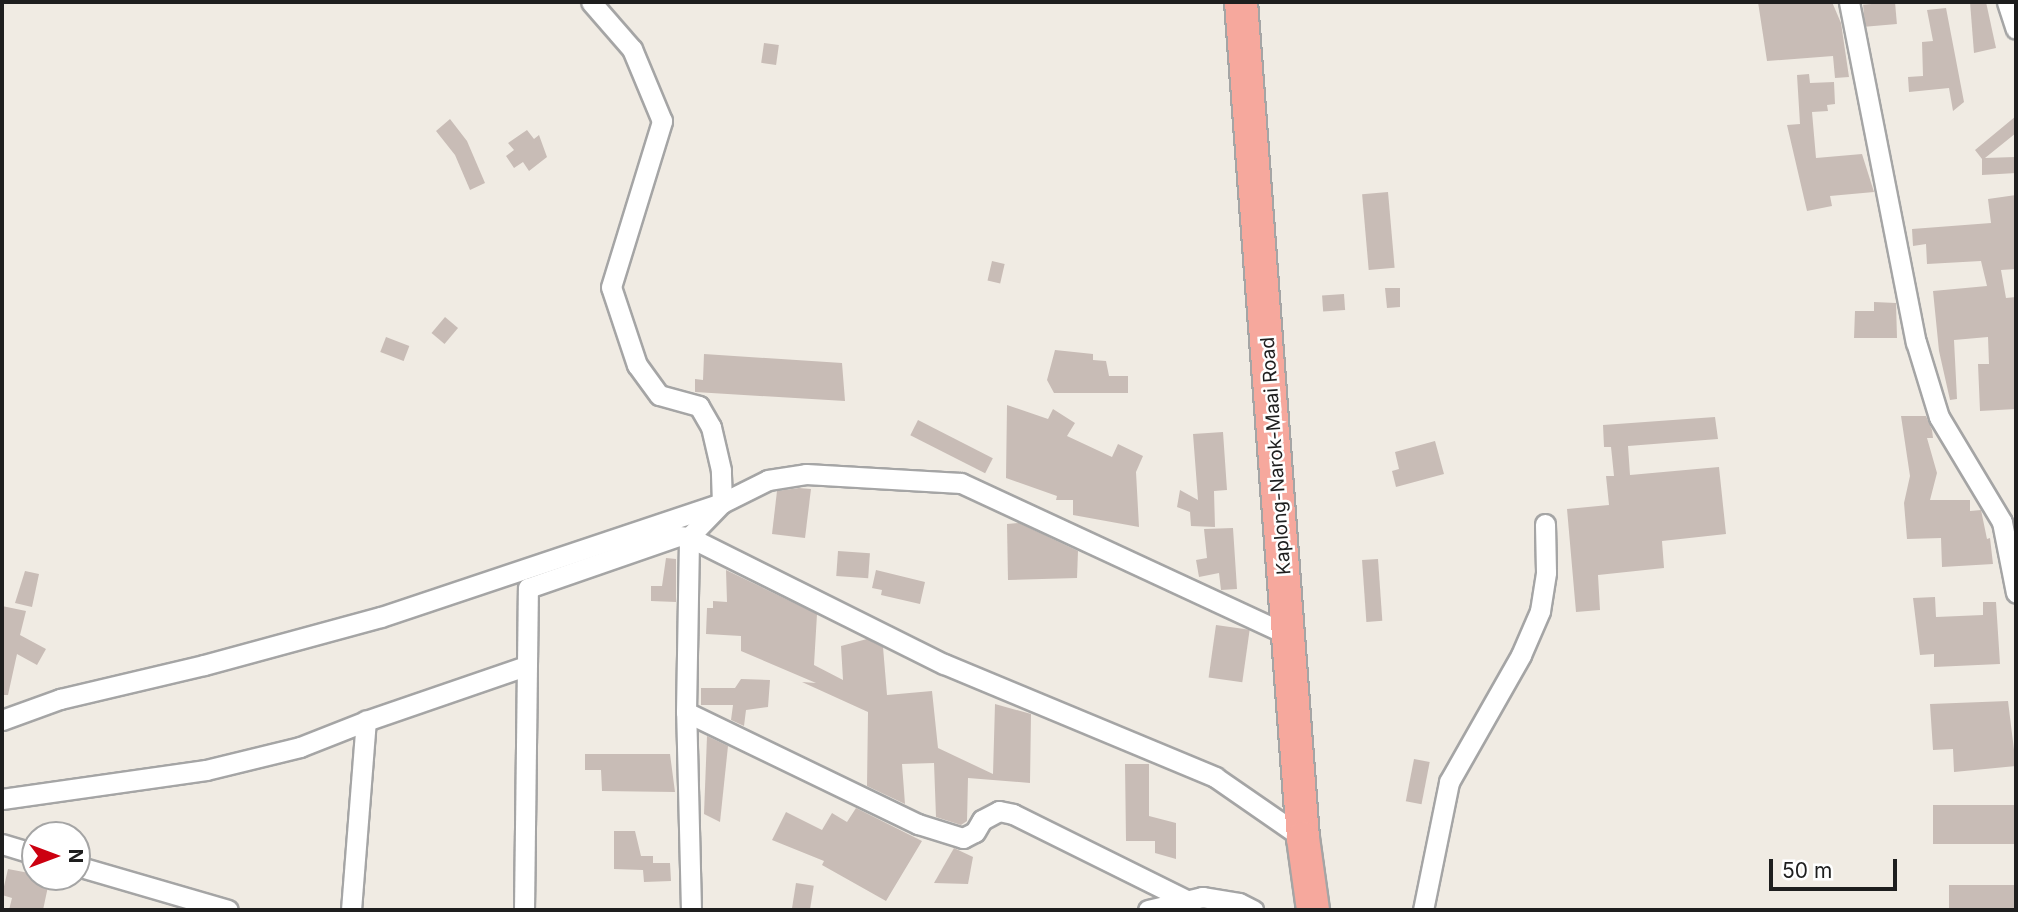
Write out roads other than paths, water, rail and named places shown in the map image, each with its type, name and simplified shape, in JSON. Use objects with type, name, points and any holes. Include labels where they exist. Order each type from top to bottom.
[{"type":"highway","name":"Kaplong-Narok-Maai Road","points":[[1241,2],[1303,838],[1312,910]]},
{"type":"street","points":[[591,2],[632,49],[662,121],[611,287],[637,365],[659,395],[699,406],[710,426],[721,470],[722,503],[689,537],[686,712],[691,910]]},
{"type":"street","points":[[1849,2],[1916,341],[1939,417],[2002,522],[2016,593]]},
{"type":"street","points":[[2,720],[60,699],[381,617],[722,503],[768,481],[806,474],[961,483],[1289,635]]},
{"type":"street","points":[[1423,910],[1449,782],[1521,655],[1541,611],[1546,572],[1545,524]]},
{"type":"street","points":[[524,910],[528,587],[678,536],[689,537],[944,664],[1215,777],[1303,838]]},
{"type":"street","points":[[2,799],[206,771],[300,747],[366,721],[526,666]]},
{"type":"street","points":[[686,712],[918,824],[963,838],[975,832],[982,820],[999,811],[1013,814],[1186,900]]},
{"type":"street","points":[[351,910],[366,721]]},
{"type":"street","points":[[2,844],[21,850]]},
{"type":"street","points":[[91,870],[228,910]]},
{"type":"street","points":[[1147,910],[1202,897],[1238,903],[1253,910]]}]
